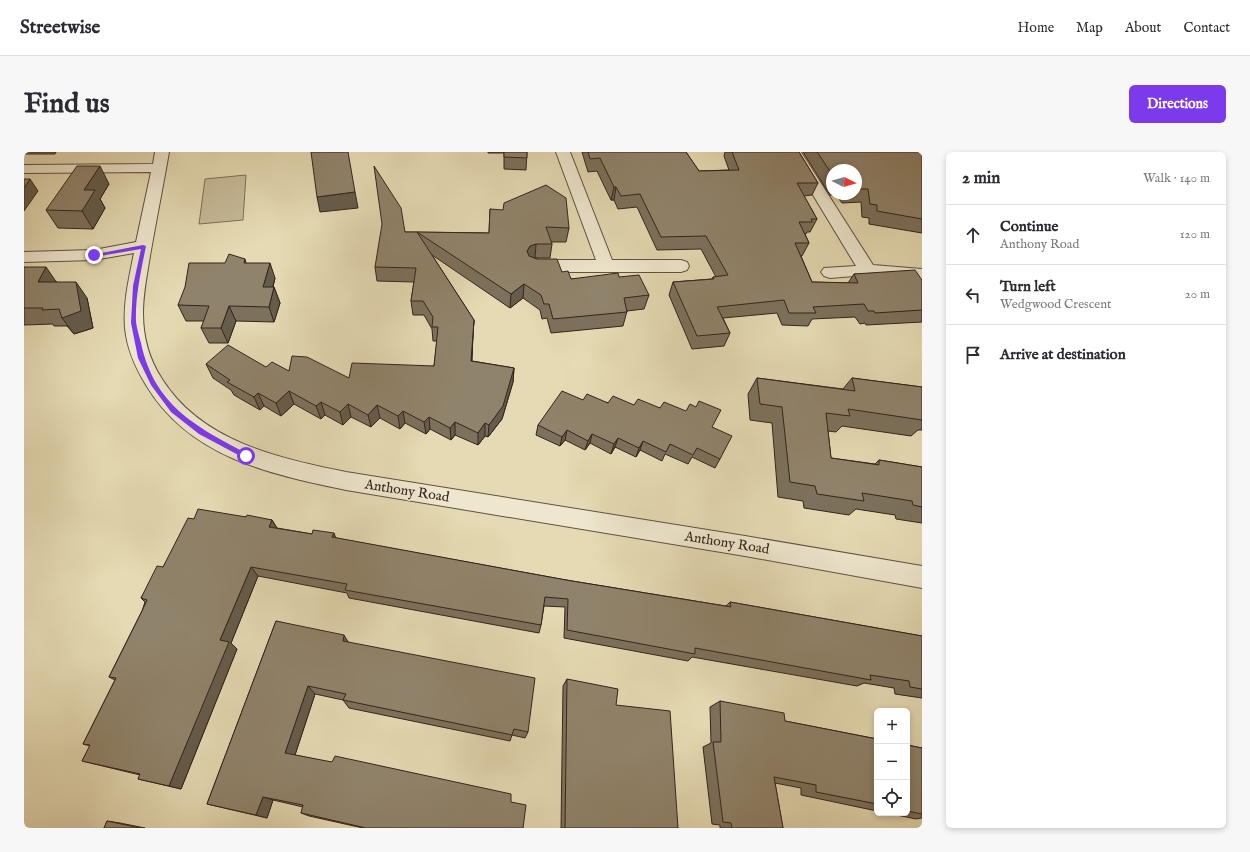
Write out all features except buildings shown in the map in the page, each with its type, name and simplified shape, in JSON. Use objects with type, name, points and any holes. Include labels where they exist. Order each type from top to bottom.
[{"type":"street","points":[[563,152],[606,266]]},
{"type":"street","points":[[794,152],[864,262],[864,269]]},
{"type":"street","points":[[24,169],[160,160]]},
{"type":"street","name":"Anthony Road","points":[[160,160],[136,286],[134,323],[141,358],[154,385],[174,411],[202,433],[246,456],[288,470],[922,577]]},
{"type":"street","points":[[24,257],[94,255],[143,246]]},
{"type":"street","points":[[535,266],[681,266]]},
{"type":"street","points":[[830,272],[862,271],[864,269],[886,273],[922,275]]},
{"type":"shaded area","points":[[246,175],[243,220],[199,224],[205,179]]},
{"type":"route","points":[[94,255],[143,246],[136,286],[134,323],[141,358],[154,385],[174,411],[202,433],[246,456]]}]
